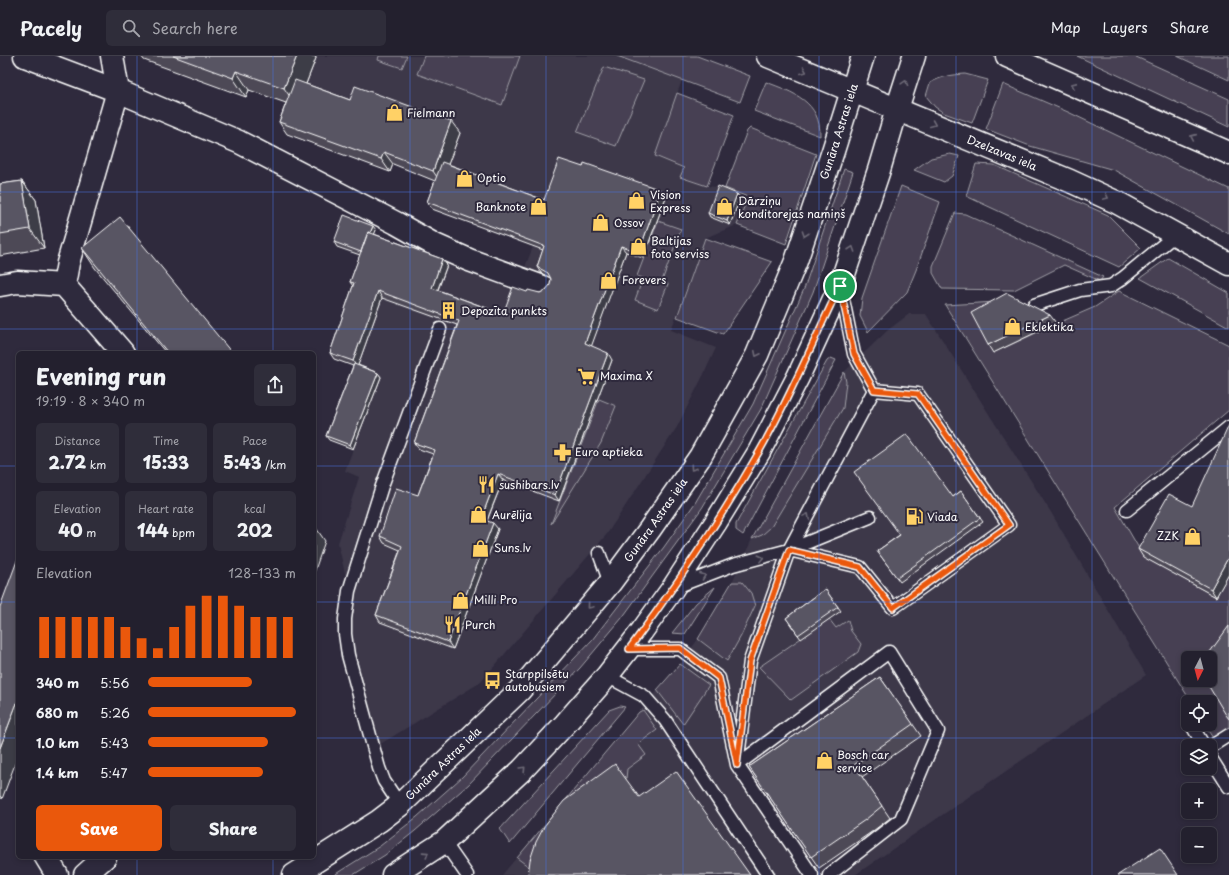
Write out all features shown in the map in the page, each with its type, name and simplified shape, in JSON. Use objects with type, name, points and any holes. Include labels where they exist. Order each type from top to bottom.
[{"type":"main road","points":[[25,56],[118,90],[239,142],[396,223],[435,245],[469,260],[543,287]]},
{"type":"main road","points":[[64,284],[68,263],[118,90],[112,56]]},
{"type":"main road","name":"Dzelzavas iela","points":[[768,56],[1070,181],[1118,203],[1229,264]]},
{"type":"main road","name":"Gunāra Astras iela","points":[[294,875],[400,806],[520,690],[610,583],[650,529],[700,457],[757,355],[796,261],[863,56]]},
{"type":"main road","points":[[393,875],[444,842],[522,770],[608,676],[673,588],[716,522],[759,452],[798,377],[840,286],[879,170],[914,56]]},
{"type":"main road","points":[[1007,56],[1229,153]]},
{"type":"main road","points":[[0,285],[17,282],[64,284],[121,351]]},
{"type":"main road","points":[[47,859],[57,875]]},
{"type":"main road","points":[[84,875],[103,859]]},
{"type":"lane","points":[[1034,305],[1080,290],[1111,286],[1123,278],[1175,235]]},
{"type":"lane","points":[[840,286],[854,354],[874,390]]},
{"type":"lane","points":[[400,806],[384,781],[379,768],[348,655],[345,634],[345,619],[349,591],[382,486],[440,329]]},
{"type":"lane","points":[[737,765],[750,661],[789,550],[874,390]]},
{"type":"lane","points":[[789,550],[860,567],[893,608],[1009,525],[918,394],[874,390]]},
{"type":"lane","points":[[1127,510],[1229,427]]},
{"type":"lane","points":[[673,588],[733,565],[789,550],[870,517]]},
{"type":"lane","points":[[599,553],[610,583]]},
{"type":"lane","points":[[629,649],[680,648],[719,678],[737,765],[812,875]]},
{"type":"lane","points":[[737,765],[889,652],[938,731],[902,819],[829,875]]},
{"type":"lane","points":[[608,676],[644,696],[665,720],[768,875]]},
{"type":"lane","points":[[1217,743],[1229,735]]},
{"type":"lane","points":[[1217,768],[1229,787]]},
{"type":"lane","points":[[444,842],[467,875]]},
{"type":"shaded area","points":[[261,56],[379,56],[378,60],[402,68],[407,56],[424,56],[417,73],[512,79],[520,56],[617,56],[682,80],[655,156],[684,168],[681,177],[707,186],[725,188],[748,197],[737,225],[705,238],[671,330],[716,348],[677,427],[607,534],[481,682],[374,748],[348,655],[349,591],[338,543],[359,477],[345,471],[353,449],[329,440],[357,368],[373,238],[516,290],[549,206],[441,183],[393,164],[405,131],[298,107],[249,90]]},
{"type":"shaded area","points":[[379,56],[407,56],[402,68],[378,60]]},
{"type":"shaded area","points":[[424,56],[520,56],[502,105],[417,74]]},
{"type":"shaded area","points":[[617,56],[697,56],[750,76],[740,102]]},
{"type":"shaded area","points":[[1077,56],[1134,56],[1229,99],[1229,127]]},
{"type":"shaded area","points":[[1177,56],[1229,56],[1229,80]]},
{"type":"shaded area","points":[[604,67],[644,80],[616,146],[577,132]]},
{"type":"shaded area","points":[[965,74],[988,80],[972,123],[944,113],[935,107],[926,96],[930,83],[947,76]]},
{"type":"shaded area","points":[[766,82],[786,90],[804,100],[816,115],[819,124],[820,136],[754,111]]},
{"type":"shaded area","points":[[1003,84],[1068,112],[1229,189],[1229,234],[1114,170],[1030,146],[986,129]]},
{"type":"shaded area","points":[[677,93],[734,115],[707,186],[680,177],[684,168],[655,156]]},
{"type":"shaded area","points":[[750,128],[816,154],[786,244],[737,225],[748,197],[725,188],[747,131]]},
{"type":"shaded area","points":[[950,154],[959,156],[952,176],[944,182],[914,170],[931,158]]},
{"type":"shaded area","points":[[976,164],[994,165],[1108,215],[1141,248],[1119,267],[966,196]]},
{"type":"shaded area","points":[[844,169],[853,172],[813,292],[761,409],[702,508],[622,618],[580,668],[469,784],[385,855],[353,875],[334,875],[380,846],[417,817],[462,777],[592,640],[664,547],[695,503],[753,404],[804,289]]},
{"type":"shaded area","points":[[901,186],[940,202],[907,292],[868,332],[860,316],[862,298]]},
{"type":"shaded area","points":[[955,213],[965,214],[1103,277],[1100,281],[1064,265],[1014,290],[942,289],[933,273],[933,266]]},
{"type":"shaded area","points":[[658,221],[681,229],[662,281],[668,284],[658,309],[635,300],[643,278],[637,276]]},
{"type":"shaded area","points":[[705,238],[772,262],[723,334],[677,317]]},
{"type":"shaded area","points":[[1168,258],[1229,293],[1229,327],[1140,278]]},
{"type":"shaded area","points":[[1119,291],[1229,345],[1229,410],[1115,507],[1144,557],[1216,597],[1229,574],[1229,729],[1213,738],[1208,731],[1217,731],[1217,695],[1187,695],[1182,687],[1217,687],[1217,651],[1181,651],[1181,685],[945,305],[1013,301],[993,353],[1095,307]]},
{"type":"shaded area","points":[[909,314],[926,314],[1052,514],[1146,675],[855,875],[502,875],[680,664],[698,639],[732,582],[752,539],[844,372],[888,330]]},
{"type":"shaded area","points":[[831,358],[836,360],[743,535],[736,530],[736,524],[827,361]]},
{"type":"shaded area","points":[[844,372],[846,382],[843,408],[771,527],[762,535],[752,539]]},
{"type":"shaded area","points":[[599,399],[616,406],[601,443],[551,524]]},
{"type":"shaded area","points":[[732,582],[742,582],[751,593],[755,606],[727,661],[698,639]]},
{"type":"shaded area","points":[[715,587],[685,634],[672,633],[696,603]]},
{"type":"shaded area","points":[[829,619],[836,628],[848,620],[851,631],[861,644],[858,652],[791,700],[759,667]]},
{"type":"shaded area","points":[[680,664],[709,685],[683,724],[657,690]]},
{"type":"shaded area","points":[[620,706],[625,707],[510,844],[500,829],[609,710]]},
{"type":"shaded area","points":[[643,710],[657,730],[638,744],[646,755],[627,769],[626,779],[540,875],[517,858],[639,712]]},
{"type":"building","points":[[173,56],[297,56],[284,88],[236,71],[233,78]]},
{"type":"building","points":[[295,80],[350,100],[355,86],[451,121],[433,171],[384,152],[381,159],[279,122]]},
{"type":"building","points":[[559,159],[583,167],[584,163],[661,190],[639,252],[621,246],[585,343],[608,353],[555,495],[498,474],[481,519],[493,523],[448,642],[376,615],[402,546],[380,536],[396,488],[418,495],[435,450],[414,443],[459,321],[378,291],[353,361],[330,353],[354,283],[350,282],[368,232],[442,259],[432,288],[503,314],[513,287],[527,292],[528,290],[540,293],[546,290],[550,285],[551,279],[548,273],[537,267],[544,246],[427,202],[442,162],[544,200]]},
{"type":"building","points":[[22,181],[30,229],[0,234],[0,184]]},
{"type":"building","name":"Dārziņu konditorejas namiņš","points":[[718,186],[737,194],[727,221],[708,213]]},
{"type":"building","points":[[344,215],[373,226],[370,233],[368,232],[361,252],[334,242]]},
{"type":"building","points":[[120,217],[230,351],[166,351],[82,248]]},
{"type":"building","name":"Eklektika","points":[[1007,293],[1050,315],[988,345],[971,313]]},
{"type":"building","points":[[354,364],[378,373],[350,445],[326,436]]},
{"type":"building","name":"ZZK","points":[[1229,425],[1229,556],[1211,589],[1138,549],[1169,494],[1192,506]]},
{"type":"building","points":[[907,434],[953,497],[961,491],[980,518],[897,578],[877,551],[900,535],[854,472]]},
{"type":"building","points":[[16,563],[16,705],[0,748],[0,607]]},
{"type":"building","points":[[825,589],[838,607],[798,635],[786,618]]},
{"type":"building","points":[[1229,626],[1229,719],[1217,700],[1217,695],[1214,695],[1209,687],[1217,687],[1217,651],[1211,651]]},
{"type":"building","points":[[880,677],[913,724],[854,765],[882,806],[865,820],[811,857],[749,767]]},
{"type":"building","points":[[615,764],[639,797],[676,771],[750,875],[528,875],[530,860],[536,842],[545,825],[564,801]]},
{"type":"building","points":[[1160,848],[1178,875],[1118,875]]},
{"type":"place","name":"Fielmann","points":[[394,113]]},
{"type":"place","name":"Optio","points":[[464,178]]},
{"type":"place","name":"Vision Express","points":[[637,201]]},
{"type":"place","name":"Banknote","points":[[539,207]]},
{"type":"place","name":"Dārziņu konditorejas namiņš","points":[[725,207]]},
{"type":"place","name":"Ossov","points":[[601,223]]},
{"type":"place","name":"Baltijas foto serviss","points":[[638,247]]},
{"type":"place","name":"Forevers","points":[[609,280]]},
{"type":"place","name":"Depozīta punkts","points":[[448,311]]},
{"type":"place","name":"Eklektika","points":[[1012,327]]},
{"type":"place","name":"Maxima X","points":[[587,376]]},
{"type":"place","name":"Euro aptieka","points":[[562,452]]},
{"type":"place","name":"sushibars.lv","points":[[486,485]]},
{"type":"place","name":"Aurēlija","points":[[479,515]]},
{"type":"place","name":"Viada","points":[[914,517]]},
{"type":"place","name":"ZZK","points":[[1192,536]]},
{"type":"place","name":"Suns.lv","points":[[481,548]]},
{"type":"place","name":"Milli Pro","points":[[461,600]]},
{"type":"place","name":"Purch","points":[[452,625]]},
{"type":"place","name":"Starppilsētu autobusiem","points":[[492,680]]},
{"type":"place","name":"Bosch car service","points":[[824,761]]},
{"type":"route","points":[[840,286],[854,354],[874,390],[918,394],[1009,525],[893,608],[860,567],[789,550],[750,661],[737,765],[719,678],[680,648],[629,649],[673,588],[759,452],[798,377],[840,286]]}]
